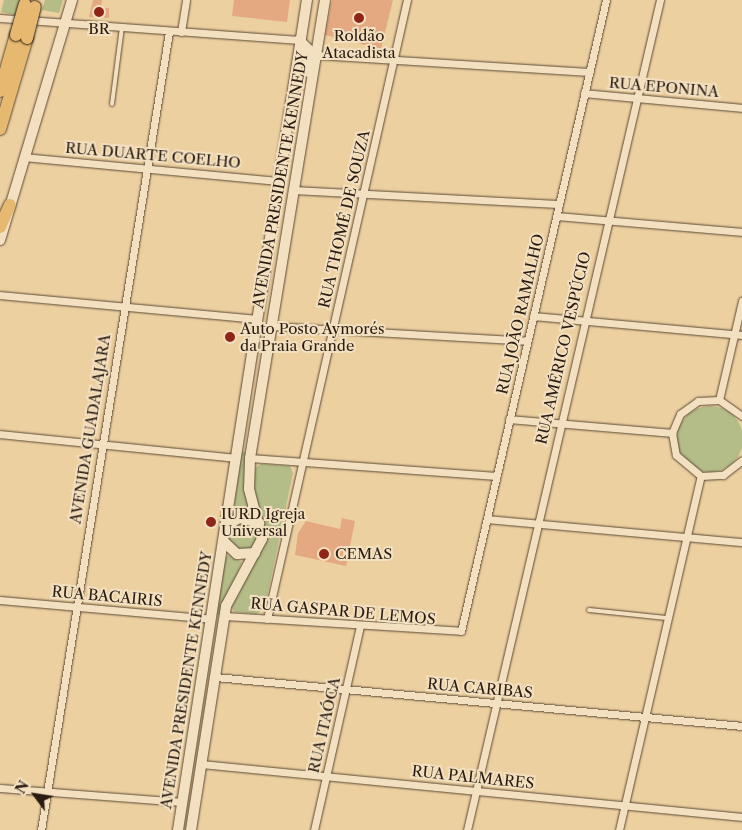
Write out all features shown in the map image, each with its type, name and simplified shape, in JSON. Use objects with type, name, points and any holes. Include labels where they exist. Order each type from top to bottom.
[{"type":"highway","points":[[0,129],[21,37],[31,3]]},
{"type":"highway","points":[[0,91],[21,37]]},
{"type":"highway","points":[[0,227],[10,205]]},
{"type":"main road","points":[[0,240],[67,22],[72,0]]},
{"type":"main road","name":"AVENIDA PRESIDENTE KENNEDY","points":[[178,830],[280,181],[299,40],[307,0]]},
{"type":"main road","name":"AVENIDA PRESIDENTE KENNEDY","points":[[191,830],[225,616],[233,587],[262,539],[249,489],[250,458],[291,190],[317,55],[325,0]]},
{"type":"main road","points":[[299,40],[308,49],[309,95]]},
{"type":"main road","points":[[226,527],[239,518],[259,523]]},
{"type":"main road","points":[[223,542],[237,554],[254,553]]},
{"type":"street","points":[[181,32],[186,0]]},
{"type":"street","name":"RUA THOMÉ DE SOUZA","points":[[267,619],[300,463],[364,194],[407,0]]},
{"type":"street","name":"RUA JOÃO RAMALHO","points":[[459,633],[606,0]]},
{"type":"street","name":"RUA AMÉRICO VESPÚCIO","points":[[467,830],[583,321],[660,0]]},
{"type":"street","points":[[0,18],[67,22],[169,32],[299,40]]},
{"type":"street","name":"AVENIDA GUADALAJARA","points":[[41,830],[145,168],[169,32]]},
{"type":"street","points":[[317,55],[589,72]]},
{"type":"street","name":"RUA EPONINA","points":[[584,94],[742,108]]},
{"type":"street","name":"RUA DUARTE COELHO","points":[[24,157],[280,181]]},
{"type":"street","points":[[291,190],[559,204]]},
{"type":"street","points":[[557,216],[742,232]]},
{"type":"street","points":[[0,295],[257,319]]},
{"type":"street","points":[[719,400],[738,334],[742,301]]},
{"type":"street","points":[[533,316],[738,334]]},
{"type":"street","points":[[270,326],[527,341]]},
{"type":"street","points":[[742,416],[719,400],[688,406],[672,434],[676,455],[701,476],[723,475],[742,460]]},
{"type":"street","points":[[509,419],[672,434]]},
{"type":"street","points":[[0,434],[236,458]]},
{"type":"street","points":[[250,458],[496,476]]},
{"type":"street","points":[[619,830],[701,476]]},
{"type":"street","points":[[487,519],[742,542]]},
{"type":"street","name":"RUA BACAIRIS","points":[[0,600],[211,619]]},
{"type":"street","name":"RUA GASPAR DE LEMOS","points":[[225,616],[459,633]]},
{"type":"street","name":"RUA ITAÓCA","points":[[314,830],[360,626]]},
{"type":"street","name":"RUA CARIBAS","points":[[215,677],[742,726]]},
{"type":"street","name":"RUA PALMARES","points":[[201,764],[742,817]]},
{"type":"street","points":[[0,788],[182,802]]},
{"type":"lane","points":[[112,104],[122,27]]},
{"type":"lane","points":[[590,610],[667,618]]},
{"type":"green space","points":[[4,0],[20,0],[15,15],[1,12]]},
{"type":"green space","points":[[45,0],[63,0],[59,13],[42,10]]},
{"type":"green space","points":[[710,406],[723,409],[733,416],[740,426],[743,439],[740,452],[733,462],[723,469],[710,472],[697,469],[687,462],[680,452],[677,439],[680,426],[687,416],[697,409]]},
{"type":"green space","points":[[241,451],[246,452],[249,509],[233,516]]},
{"type":"green space","points":[[261,464],[290,466],[293,473],[265,607],[257,614],[235,612],[231,607],[266,540],[253,481],[253,469]]},
{"type":"green space","points":[[243,522],[253,526],[257,536],[253,546],[243,550],[233,546],[229,536],[233,526]]},
{"type":"green space","points":[[229,555],[242,562],[221,615],[216,615],[225,558]]},
{"type":"building","name":"BR","points":[[93,0],[102,0],[101,8],[109,8],[109,18],[89,17]]},
{"type":"building","points":[[234,0],[290,0],[287,22],[232,16]]},
{"type":"building","name":"Roldão Atacadista","points":[[332,0],[393,0],[381,49],[325,35]]},
{"type":"building","points":[[342,518],[355,521],[346,566],[295,555],[298,533],[306,521],[340,529]]},
{"type":"place","name":"BR","points":[[99,12]]},
{"type":"place","name":"Roldão Atacadista","points":[[359,18]]},
{"type":"place","name":"Auto Posto Aymorés da Praia Grande","points":[[230,337]]},
{"type":"place","name":"IURD Igreja Universal","points":[[211,522]]},
{"type":"place","name":"CEMAS","points":[[324,554]]}]
